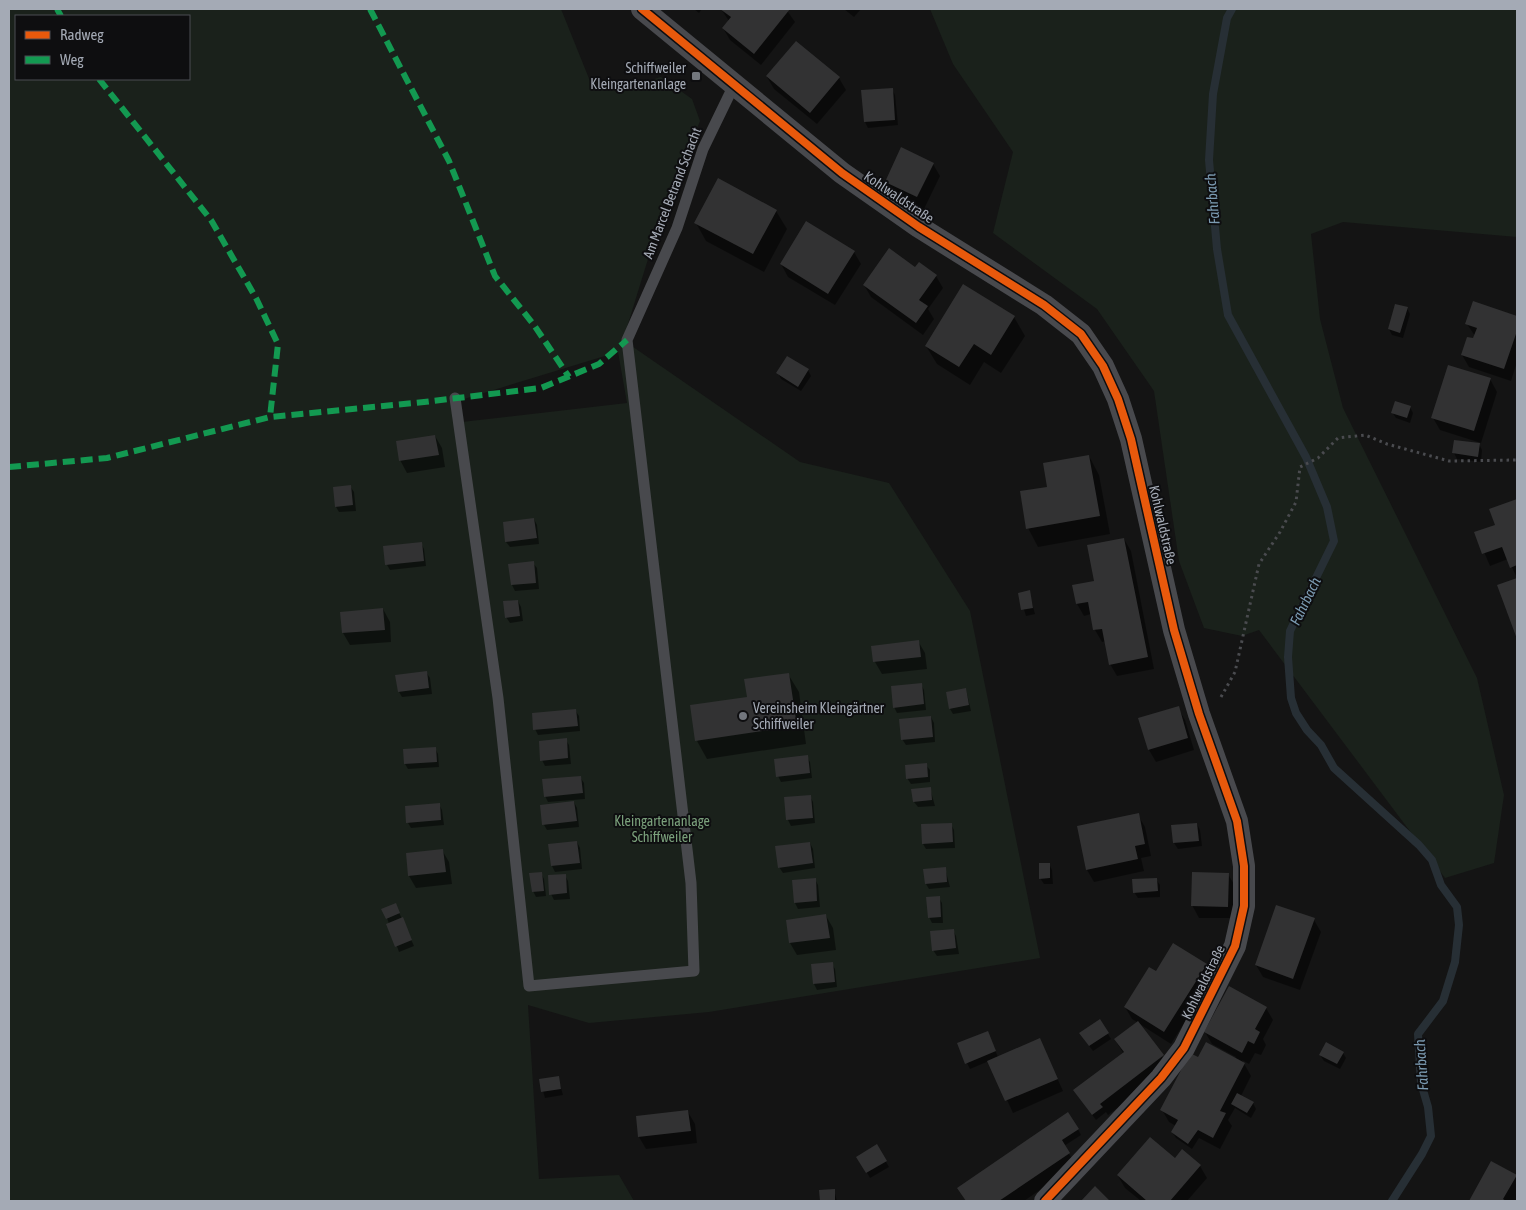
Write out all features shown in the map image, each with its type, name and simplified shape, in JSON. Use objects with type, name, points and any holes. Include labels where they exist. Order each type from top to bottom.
[{"type":"street","name":"Kohlwaldstraße","points":[[642,9],[842,173],[919,226],[1044,305],[1080,334],[1104,366],[1118,399],[1131,439],[1174,630],[1199,714],[1237,821],[1244,866],[1244,906],[1235,946],[1184,1048],[1161,1078],[1045,1201]]},
{"type":"lane","name":"Am Marcel Betrand Schacht","points":[[454,398],[498,698],[529,986],[694,971],[691,883],[627,340],[677,228],[703,149],[734,85]]},
{"type":"path","points":[[1199,714],[1216,706],[1235,672],[1260,564],[1296,502],[1300,467],[1318,458],[1338,438],[1365,434],[1396,447],[1449,461],[1517,460]]},
{"type":"green space","name":"Kleingartenanlage Schiffweiler","points":[[9,9],[561,9],[590,81],[628,87],[661,77],[692,99],[700,121],[661,217],[623,340],[800,462],[889,483],[970,611],[1040,958],[709,1012],[589,1023],[528,1005],[539,1179],[619,1175],[634,1201],[9,1201]],"holes":[[[618,352],[627,403],[453,423],[451,403]]]},
{"type":"green space","points":[[930,9],[1517,9],[1517,237],[1343,222],[1311,234],[1320,319],[1343,408],[1477,678],[1504,795],[1494,863],[1445,878],[1259,630],[1242,636],[1204,628],[1179,561],[1154,391],[1097,309],[993,233],[1013,152],[953,64]]},
{"type":"building","points":[[720,9],[790,9],[754,54],[722,28],[731,17]]},
{"type":"building","points":[[796,41],[840,77],[810,113],[766,76]]},
{"type":"building","points":[[893,88],[895,120],[864,122],[861,90]]},
{"type":"building","points":[[901,147],[934,163],[917,197],[885,182]]},
{"type":"building","points":[[718,178],[777,210],[753,254],[694,223]]},
{"type":"building","points":[[806,221],[855,251],[828,294],[780,264]]},
{"type":"building","points":[[889,248],[915,267],[919,262],[937,275],[919,300],[928,306],[916,323],[863,285]]},
{"type":"building","points":[[963,284],[1015,316],[991,355],[974,344],[959,367],[925,346]]},
{"type":"building","points":[[1473,301],[1517,316],[1517,331],[1504,369],[1461,355],[1467,337],[1473,338],[1477,328],[1465,324]]},
{"type":"building","points":[[1395,304],[1408,307],[1400,333],[1388,329]]},
{"type":"building","points":[[787,356],[809,369],[798,387],[776,373]]},
{"type":"building","points":[[1448,365],[1491,378],[1474,431],[1431,418]]},
{"type":"building","points":[[1395,401],[1411,406],[1407,418],[1391,413]]},
{"type":"building","points":[[435,435],[439,455],[399,461],[396,441]]},
{"type":"building","points":[[1454,440],[1480,443],[1478,457],[1452,453]]},
{"type":"building","points":[[1089,455],[1100,516],[1026,529],[1020,491],[1047,487],[1043,463]]},
{"type":"building","points":[[351,485],[353,505],[335,507],[333,487]]},
{"type":"building","points":[[1517,499],[1517,565],[1510,568],[1502,547],[1482,554],[1474,532],[1495,525],[1489,509]]},
{"type":"building","points":[[534,518],[537,538],[505,542],[503,522]]},
{"type":"building","points":[[1124,538],[1148,657],[1109,665],[1102,629],[1093,630],[1088,602],[1076,604],[1072,585],[1094,581],[1087,545]]},
{"type":"building","points":[[422,542],[424,561],[385,565],[383,546]]},
{"type":"building","points":[[534,561],[536,583],[511,585],[508,564]]},
{"type":"building","points":[[1517,578],[1517,639],[1497,585]]},
{"type":"building","points":[[1030,590],[1033,608],[1021,610],[1018,593]]},
{"type":"building","points":[[518,600],[520,616],[505,618],[503,601]]},
{"type":"building","points":[[383,608],[385,630],[342,633],[340,612]]},
{"type":"building","points":[[919,640],[921,657],[873,662],[871,646]]},
{"type":"building","points":[[427,671],[429,688],[398,692],[395,675]]},
{"type":"building","name":"Vereinsheim Kleingärtner Schiffweiler","points":[[789,673],[797,726],[695,741],[690,705],[747,697],[744,679]]},
{"type":"building","points":[[922,683],[924,704],[893,708],[891,686]]},
{"type":"building","points":[[966,688],[969,705],[949,709],[946,692]]},
{"type":"building","points":[[1179,706],[1188,738],[1148,750],[1138,718]]},
{"type":"building","points":[[576,709],[578,726],[533,730],[532,713]]},
{"type":"building","points":[[931,716],[933,737],[901,740],[899,719]]},
{"type":"building","points":[[567,738],[568,758],[540,761],[539,741]]},
{"type":"building","points":[[436,747],[437,762],[404,764],[403,749]]},
{"type":"building","points":[[808,755],[810,773],[776,777],[774,759]]},
{"type":"building","points":[[927,763],[928,777],[906,779],[905,765]]},
{"type":"building","points":[[581,776],[583,793],[544,797],[542,779]]},
{"type":"building","points":[[931,787],[932,800],[913,802],[911,789]]},
{"type":"building","points":[[811,795],[813,818],[786,820],[784,797]]},
{"type":"building","points":[[574,801],[577,821],[542,825],[540,805]]},
{"type":"building","points":[[440,803],[441,820],[406,823],[405,806]]},
{"type":"building","points":[[1139,813],[1145,844],[1135,846],[1138,859],[1086,870],[1077,826]]},
{"type":"building","points":[[952,823],[953,842],[922,844],[921,824]]},
{"type":"building","points":[[1197,823],[1199,841],[1173,843],[1171,825]]},
{"type":"building","points":[[577,841],[580,863],[551,866],[548,844]]},
{"type":"building","points":[[810,842],[813,863],[778,868],[775,846]]},
{"type":"building","points":[[443,849],[446,872],[408,876],[406,853]]},
{"type":"building","points":[[1039,863],[1050,863],[1050,878],[1039,879]]},
{"type":"building","points":[[946,867],[947,882],[925,884],[923,869]]},
{"type":"building","points":[[542,872],[544,891],[532,892],[529,873]]},
{"type":"building","points":[[1192,872],[1229,873],[1228,907],[1191,906]]},
{"type":"building","points":[[566,874],[567,893],[549,895],[548,875]]},
{"type":"building","points":[[816,878],[817,901],[794,903],[792,880]]},
{"type":"building","points":[[1157,878],[1158,891],[1133,893],[1132,879]]},
{"type":"building","points":[[940,896],[941,917],[928,918],[926,897]]},
{"type":"building","points":[[396,903],[400,913],[386,919],[381,909]]},
{"type":"building","points":[[1276,905],[1315,918],[1293,979],[1255,965]]},
{"type":"building","points":[[826,914],[830,938],[789,943],[786,920]]},
{"type":"building","points":[[403,917],[412,940],[395,947],[386,924]]},
{"type":"building","points":[[954,929],[956,948],[932,951],[930,931]]},
{"type":"building","points":[[1173,943],[1207,964],[1164,1032],[1124,1007],[1149,967],[1156,971]]},
{"type":"building","points":[[833,962],[835,982],[813,984],[811,964]]},
{"type":"building","points":[[1229,986],[1267,1007],[1255,1029],[1260,1032],[1254,1044],[1248,1041],[1242,1053],[1204,1032]]},
{"type":"building","points":[[1100,1019],[1109,1033],[1089,1046],[1079,1033]]},
{"type":"building","points":[[1138,1021],[1164,1055],[1100,1104],[1103,1107],[1092,1115],[1073,1090],[1124,1052],[1114,1039]]},
{"type":"building","points":[[988,1031],[996,1051],[965,1064],[957,1043]]},
{"type":"building","points":[[1040,1038],[1058,1079],[1005,1101],[987,1061]]},
{"type":"building","points":[[1206,1042],[1245,1063],[1220,1111],[1226,1113],[1213,1138],[1198,1130],[1188,1144],[1171,1132],[1178,1120],[1160,1110],[1190,1053],[1198,1057]]},
{"type":"building","points":[[1326,1042],[1344,1052],[1337,1064],[1319,1055]]},
{"type":"building","points":[[559,1076],[561,1089],[541,1092],[539,1079]]},
{"type":"building","points":[[1237,1093],[1254,1102],[1247,1113],[1231,1104]]},
{"type":"building","points":[[688,1110],[691,1131],[638,1137],[636,1116]]},
{"type":"building","points":[[1068,1112],[1079,1129],[1062,1140],[1070,1153],[999,1201],[966,1201],[957,1188]]},
{"type":"building","points":[[1150,1137],[1175,1158],[1182,1149],[1201,1165],[1170,1201],[1147,1201],[1117,1175]]},
{"type":"building","points":[[877,1144],[887,1161],[866,1173],[856,1157]]},
{"type":"building","points":[[1491,1161],[1517,1175],[1503,1199],[1506,1201],[1469,1201]]},
{"type":"building","points":[[1095,1186],[1110,1201],[1081,1201]]},
{"type":"building","points":[[835,1189],[835,1201],[820,1201],[819,1190]]},
{"type":"waterway","name":"Fahrbach","points":[[1232,9],[1227,18],[1213,94],[1209,160],[1217,249],[1228,315],[1306,457],[1327,507],[1334,541],[1290,631],[1288,657],[1291,698],[1296,713],[1307,730],[1321,745],[1334,768],[1419,845],[1432,860],[1441,885],[1457,907],[1459,925],[1455,962],[1443,1001],[1418,1034],[1421,1083],[1428,1107],[1431,1136],[1422,1154],[1392,1201]]},
{"type":"marked path","points":[[57,9],[60,15]]},
{"type":"marked path","points":[[370,9],[449,161],[495,276],[534,325],[569,377]]},
{"type":"marked path","points":[[100,80],[211,220],[256,298],[278,344],[270,417]]},
{"type":"marked path","points":[[9,467],[107,458],[270,417],[541,388],[599,364],[627,340]]},
{"type":"cycle path","points":[[642,9],[842,173],[919,227],[1044,305],[1081,334],[1103,366],[1118,399],[1131,439],[1174,630],[1199,714],[1237,821],[1244,866],[1244,906],[1235,946],[1184,1048],[1161,1078],[1045,1201]]},
{"type":"place","name":"Schiffweiler Kleingartenanlage","points":[[696,76]]},
{"type":"place","name":"Vereinsheim Kleingärtner Schiffweiler","points":[[743,716]]}]
